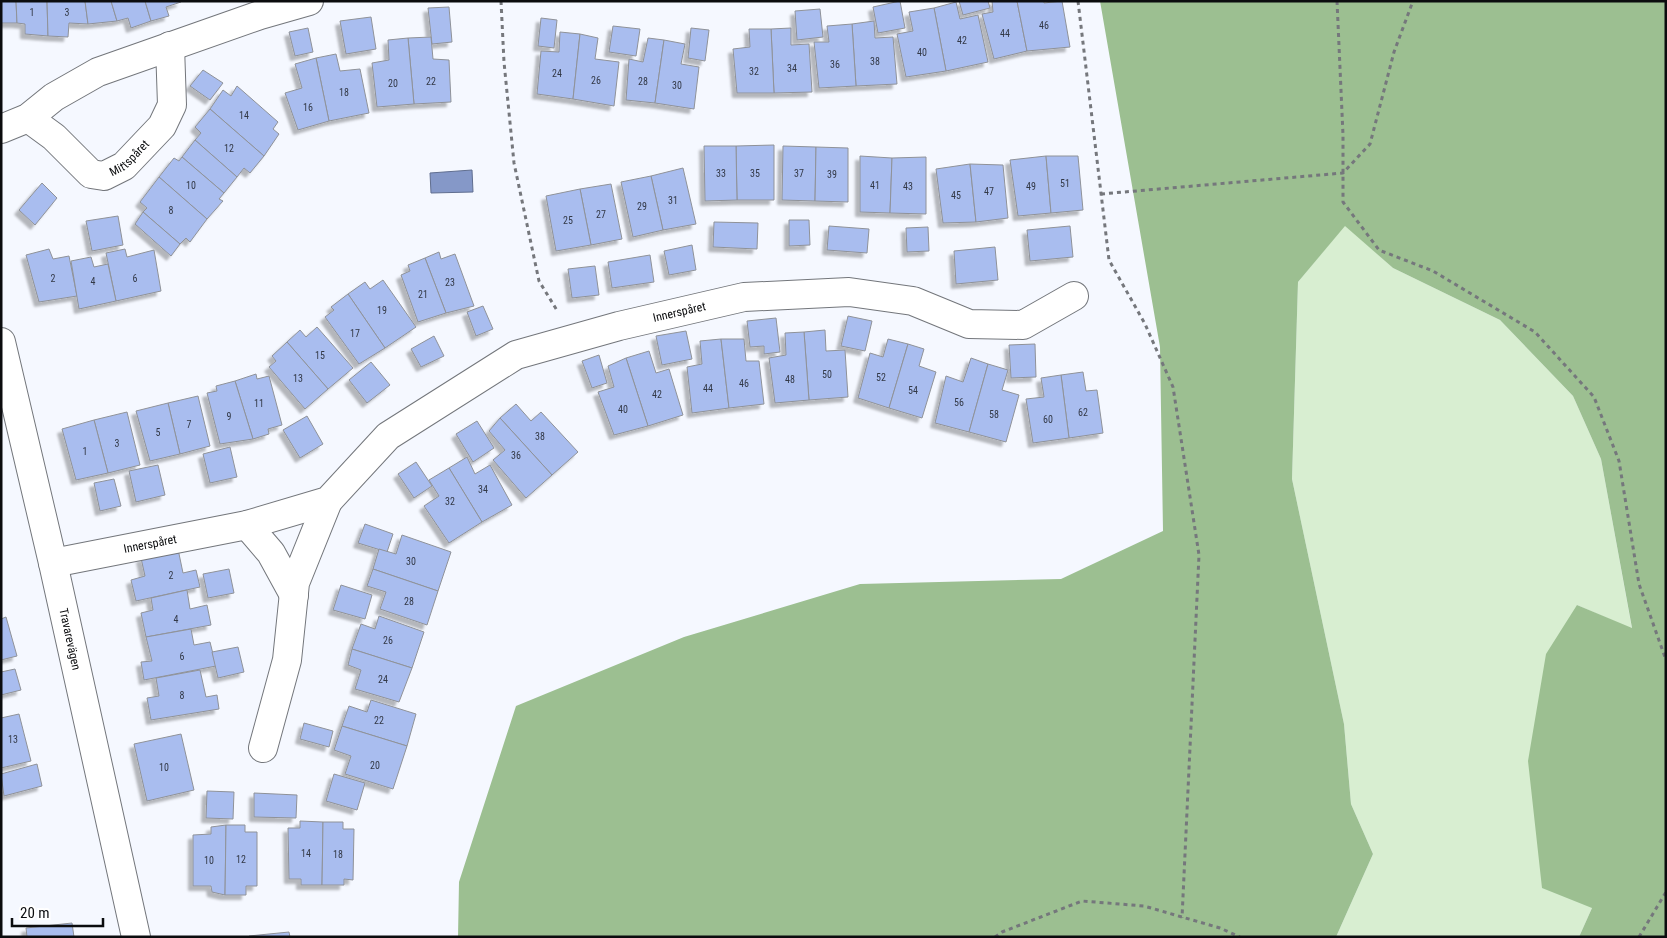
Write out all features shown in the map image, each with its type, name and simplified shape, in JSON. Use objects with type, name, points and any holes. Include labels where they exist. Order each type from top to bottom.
[{"type":"street","points":[[1,129],[28,118],[54,97],[98,72],[260,15],[309,1]]},
{"type":"street","name":"Mittspåret","points":[[28,118],[54,137],[91,174],[104,176],[124,166],[162,126],[172,105],[170,46]]},
{"type":"street","name":"Innerspåret","points":[[263,748],[287,660],[295,583],[328,501],[388,436],[516,355],[744,297],[850,292],[913,301],[969,324],[1023,325],[1074,296]]},
{"type":"street","name":"Travarevägen","points":[[1,342],[53,563],[136,937]]},
{"type":"street","name":"Innerspåret","points":[[53,563],[247,526],[328,501]]},
{"type":"street","points":[[247,526],[271,554],[294,595]]},
{"type":"path","points":[[501,1],[504,62],[514,163],[539,281],[574,339]]},
{"type":"path","points":[[1078,1],[1108,260],[1145,324],[1173,387],[1199,554],[1182,918]]},
{"type":"path","points":[[1336,1],[1343,202],[1379,250],[1433,271],[1535,332],[1594,397],[1619,461],[1639,584],[1666,660]]},
{"type":"path","points":[[1101,194],[1343,173],[1370,144],[1394,52],[1413,1]]},
{"type":"path","points":[[1639,937],[1666,892]]},
{"type":"path","points":[[995,937],[1002,932],[1082,901],[1144,906],[1220,928],[1240,937]]},
{"type":"green space","points":[[1100,1],[1666,1],[1666,937],[1579,937],[1592,908],[1542,888],[1528,761],[1546,654],[1577,605],[1632,628],[1601,459],[1573,396],[1500,320],[1393,268],[1345,226],[1298,282],[1292,479],[1344,724],[1351,804],[1373,854],[1336,937],[458,937],[459,882],[516,706],[684,637],[860,584],[1061,579],[1163,531],[1160,347]]},
{"type":"green space","points":[[1345,225],[1393,268],[1500,320],[1573,396],[1601,459],[1632,629],[1577,605],[1592,908],[1579,937],[1336,937],[1373,854],[1351,804],[1344,724],[1292,479],[1298,282]]},
{"type":"water","points":[[472,170],[473,192],[431,193],[430,173]]},
{"type":"building","points":[[1,1],[16,1],[17,23],[1,23]]},
{"type":"building","points":[[16,1],[47,1],[48,36],[25,34],[25,24],[17,23]]},
{"type":"building","points":[[47,1],[85,1],[88,24],[69,23],[68,37],[48,36]]},
{"type":"building","points":[[85,1],[111,1],[117,21],[88,24]]},
{"type":"building","points":[[111,1],[145,1],[151,21],[131,28],[128,18],[117,21]]},
{"type":"building","points":[[145,1],[181,2],[166,7],[169,16],[151,21]]},
{"type":"building","points":[[900,1],[905,28],[878,33],[873,7]]},
{"type":"building","points":[[959,1],[988,1],[990,8],[963,15]]},
{"type":"building","points":[[992,1],[1017,1],[1027,51],[994,59],[982,14],[993,12]]},
{"type":"building","points":[[1017,1],[1044,1],[1044,3],[1062,1],[1070,47],[1027,51]]},
{"type":"building","points":[[956,2],[960,19],[978,15],[988,62],[946,71],[934,8]]},
{"type":"building","points":[[449,7],[452,42],[432,44],[428,8]]},
{"type":"building","points":[[934,8],[946,71],[906,77],[897,34],[913,31],[909,12]]},
{"type":"building","points":[[820,9],[823,37],[797,40],[795,11]]},
{"type":"building","points":[[371,17],[376,49],[346,54],[340,21]]},
{"type":"building","points":[[541,18],[557,20],[554,48],[538,46]]},
{"type":"building","points":[[874,21],[875,38],[893,37],[897,84],[856,86],[852,24]]},
{"type":"building","points":[[852,24],[856,86],[819,88],[814,42],[829,42],[827,26]]},
{"type":"building","points":[[613,26],[640,29],[636,56],[609,52]]},
{"type":"building","points":[[308,28],[313,52],[295,56],[289,32]]},
{"type":"building","points":[[691,28],[709,30],[705,61],[688,58]]},
{"type":"building","points":[[791,28],[791,45],[809,44],[812,92],[774,93],[771,29]]},
{"type":"building","points":[[749,29],[771,29],[774,93],[737,93],[733,49],[750,47]]},
{"type":"building","points":[[560,32],[580,34],[573,99],[537,94],[541,51],[559,52]]},
{"type":"building","points":[[580,34],[598,38],[595,59],[619,62],[614,106],[573,99]]},
{"type":"building","points":[[431,37],[433,59],[449,60],[451,102],[414,104],[408,38]]},
{"type":"building","points":[[408,38],[414,104],[377,107],[372,63],[389,60],[388,40]]},
{"type":"building","points":[[648,38],[664,40],[655,103],[626,100],[629,59],[643,62]]},
{"type":"building","points":[[664,40],[685,44],[681,64],[699,67],[694,109],[655,103]]},
{"type":"building","points":[[336,54],[340,71],[360,69],[369,113],[329,121],[316,58]]},
{"type":"building","points":[[316,58],[329,121],[298,130],[285,93],[302,88],[295,64]]},
{"type":"building","points":[[203,70],[223,83],[210,100],[190,86]]},
{"type":"building","points":[[237,86],[278,122],[273,129],[279,134],[264,156],[210,109],[223,90],[231,96]]},
{"type":"building","points":[[210,109],[264,156],[250,173],[244,168],[237,177],[195,140],[201,133],[195,127]]},
{"type":"building","points":[[195,140],[237,177],[224,193],[182,157]]},
{"type":"building","points":[[774,145],[774,200],[737,200],[736,146]]},
{"type":"building","points":[[704,146],[736,146],[737,200],[705,201]]},
{"type":"building","points":[[783,146],[816,147],[815,201],[782,200]]},
{"type":"building","points":[[816,147],[848,148],[848,202],[815,201]]},
{"type":"building","points":[[860,156],[892,158],[890,213],[860,212]]},
{"type":"building","points":[[1046,156],[1051,213],[1018,216],[1010,160]]},
{"type":"building","points":[[1046,156],[1078,156],[1083,210],[1051,213]]},
{"type":"building","points":[[182,157],[224,193],[219,199],[223,201],[207,219],[159,177],[174,158],[179,161]]},
{"type":"building","points":[[926,157],[926,214],[890,213],[892,158]]},
{"type":"building","points":[[970,164],[976,222],[943,223],[936,169]]},
{"type":"building","points":[[970,164],[1003,165],[1008,218],[976,222]]},
{"type":"building","points":[[683,168],[696,224],[663,230],[651,176]]},
{"type":"building","points":[[651,176],[663,230],[633,237],[621,182]]},
{"type":"building","points":[[159,177],[207,219],[190,242],[186,238],[180,244],[143,212],[147,208],[140,202]]},
{"type":"building","points":[[42,183],[57,198],[35,225],[19,210]]},
{"type":"building","points":[[611,184],[622,239],[591,245],[580,189]]},
{"type":"building","points":[[580,189],[591,245],[556,251],[546,196]]},
{"type":"building","points":[[143,212],[180,244],[171,256],[135,224]]},
{"type":"building","points":[[118,216],[123,245],[92,251],[86,221]]},
{"type":"building","points":[[789,220],[809,220],[810,245],[789,246]]},
{"type":"building","points":[[714,222],[758,223],[757,249],[713,247]]},
{"type":"building","points":[[829,226],[869,229],[867,253],[827,250]]},
{"type":"building","points":[[1070,226],[1073,257],[1030,261],[1027,230]]},
{"type":"building","points":[[928,227],[929,251],[907,252],[906,228]]},
{"type":"building","points":[[692,245],[696,270],[669,275],[664,251]]},
{"type":"building","points":[[995,247],[998,280],[956,284],[954,251]]},
{"type":"building","points":[[49,249],[53,259],[69,256],[77,296],[39,302],[26,255]]},
{"type":"building","points":[[125,249],[127,257],[154,250],[161,291],[116,301],[106,253]]},
{"type":"building","points":[[439,252],[441,259],[455,254],[474,306],[446,313],[425,258]]},
{"type":"building","points":[[650,255],[654,282],[612,288],[608,262]]},
{"type":"building","points":[[91,257],[94,267],[108,264],[116,301],[79,309],[71,261]]},
{"type":"building","points":[[425,258],[446,313],[418,322],[401,275],[410,271],[408,265]]},
{"type":"building","points":[[595,266],[599,295],[572,298],[568,269]]},
{"type":"building","points":[[383,280],[416,327],[385,348],[348,294],[365,282],[370,289]]},
{"type":"building","points":[[348,294],[385,348],[359,364],[325,317],[334,310],[331,307]]},
{"type":"building","points":[[483,306],[493,329],[476,336],[467,312]]},
{"type":"building","points":[[848,316],[872,321],[865,351],[841,346]]},
{"type":"building","points":[[776,318],[780,352],[764,354],[764,346],[750,347],[747,321]]},
{"type":"building","points":[[317,327],[353,368],[328,389],[287,342],[300,330],[306,337]]},
{"type":"building","points":[[825,330],[826,351],[845,350],[848,397],[809,400],[804,332]]},
{"type":"building","points":[[686,331],[692,359],[662,365],[656,336]]},
{"type":"building","points":[[804,332],[809,400],[775,403],[769,358],[786,355],[785,333]]},
{"type":"building","points":[[434,336],[444,356],[421,367],[411,349]]},
{"type":"building","points":[[721,339],[729,408],[692,413],[687,367],[702,364],[700,341]]},
{"type":"building","points":[[721,339],[744,339],[746,361],[759,361],[764,404],[729,408]]},
{"type":"building","points":[[888,339],[908,344],[889,408],[858,398],[870,353],[883,357]]},
{"type":"building","points":[[287,342],[328,389],[305,409],[269,367],[276,361],[272,356]]},
{"type":"building","points":[[908,344],[924,349],[919,366],[936,372],[922,418],[889,408]]},
{"type":"building","points":[[1035,344],[1036,377],[1011,378],[1009,345]]},
{"type":"building","points":[[649,351],[656,373],[669,369],[683,415],[648,426],[626,358]]},
{"type":"building","points":[[599,355],[607,383],[592,388],[582,361]]},
{"type":"building","points":[[626,358],[648,426],[614,435],[598,392],[614,387],[608,366]]},
{"type":"building","points":[[971,358],[988,364],[969,432],[935,423],[946,376],[963,382]]},
{"type":"building","points":[[371,362],[390,385],[367,403],[349,380]]},
{"type":"building","points":[[988,364],[1008,370],[1002,390],[1019,395],[1006,442],[969,432]]},
{"type":"building","points":[[1083,372],[1086,391],[1097,390],[1103,433],[1069,438],[1061,375]]},
{"type":"building","points":[[256,374],[257,379],[269,376],[282,425],[268,429],[269,434],[253,439],[235,381]]},
{"type":"building","points":[[1061,375],[1069,438],[1033,443],[1026,399],[1044,397],[1041,378]]},
{"type":"building","points":[[235,381],[253,439],[220,444],[207,393],[217,391],[216,386]]},
{"type":"building","points":[[198,396],[210,446],[180,454],[168,403]]},
{"type":"building","points":[[168,403],[180,454],[150,461],[136,411]]},
{"type":"building","points":[[516,404],[531,421],[541,412],[578,452],[552,475],[500,418]]},
{"type":"building","points":[[127,412],[140,465],[108,473],[94,420]]},
{"type":"building","points":[[307,416],[323,444],[300,458],[283,430]]},
{"type":"building","points":[[500,418],[552,475],[526,498],[493,460],[505,450],[489,431]]},
{"type":"building","points":[[94,420],[108,473],[76,480],[62,429]]},
{"type":"building","points":[[477,421],[494,448],[473,462],[456,434]]},
{"type":"building","points":[[230,447],[237,477],[210,483],[203,454]]},
{"type":"building","points":[[467,457],[475,474],[490,465],[512,505],[482,522],[449,468]]},
{"type":"building","points":[[416,462],[432,486],[414,498],[398,474]]},
{"type":"building","points":[[158,465],[165,495],[136,502],[129,471]]},
{"type":"building","points":[[449,468],[482,522],[449,543],[424,506],[439,496],[429,480]]},
{"type":"building","points":[[114,479],[121,506],[100,511],[94,483]]},
{"type":"building","points":[[365,524],[393,534],[387,552],[358,543]]},
{"type":"building","points":[[402,535],[451,552],[438,591],[373,569],[379,549],[396,554]]},
{"type":"building","points":[[178,549],[183,573],[196,570],[200,587],[136,601],[131,580],[145,576],[141,558]]},
{"type":"building","points":[[229,569],[234,593],[208,598],[203,574]]},
{"type":"building","points":[[373,569],[438,591],[427,625],[380,609],[386,592],[367,586]]},
{"type":"building","points":[[341,585],[372,595],[365,619],[333,610]]},
{"type":"building","points":[[187,590],[190,609],[207,605],[211,625],[146,637],[141,613],[153,610],[151,598]]},
{"type":"building","points":[[379,616],[424,632],[412,668],[352,649],[361,624],[375,629]]},
{"type":"building","points":[[6,617],[17,656],[1,660],[1,619]]},
{"type":"building","points":[[191,629],[194,645],[210,642],[216,666],[144,680],[141,662],[152,661],[146,637]]},
{"type":"building","points":[[238,647],[244,672],[218,678],[212,652]]},
{"type":"building","points":[[352,649],[412,668],[399,702],[355,689],[361,670],[348,665]]},
{"type":"building","points":[[15,669],[21,690],[1,695],[1,672]]},
{"type":"building","points":[[200,670],[206,697],[217,695],[219,709],[151,720],[147,698],[159,696],[156,678]]},
{"type":"building","points":[[371,700],[416,714],[407,746],[342,726],[349,706],[367,712]]},
{"type":"building","points":[[19,714],[31,761],[1,768],[1,718]]},
{"type":"building","points":[[304,723],[333,731],[329,747],[300,739]]},
{"type":"building","points":[[342,726],[407,746],[393,789],[345,774],[351,756],[334,750]]},
{"type":"building","points":[[181,734],[194,790],[147,801],[134,744]]},
{"type":"building","points":[[37,764],[42,786],[4,796],[1,774]]},
{"type":"building","points":[[334,774],[365,783],[357,810],[326,801]]},
{"type":"building","points":[[207,791],[234,792],[233,819],[206,818]]},
{"type":"building","points":[[254,793],[297,795],[296,818],[254,817]]},
{"type":"building","points":[[300,821],[323,822],[322,885],[301,885],[301,879],[289,879],[288,828],[300,828]]},
{"type":"building","points":[[323,822],[343,822],[343,829],[354,829],[353,880],[344,879],[344,885],[322,885]]},
{"type":"building","points":[[226,825],[225,895],[212,892],[211,886],[193,886],[193,835],[211,834],[211,827]]},
{"type":"building","points":[[226,825],[245,825],[245,832],[257,832],[257,886],[246,886],[246,895],[225,895]]},
{"type":"building","points":[[72,923],[74,937],[27,937],[26,928]]},
{"type":"building","points":[[289,932],[290,937],[249,937],[249,936]]}]
